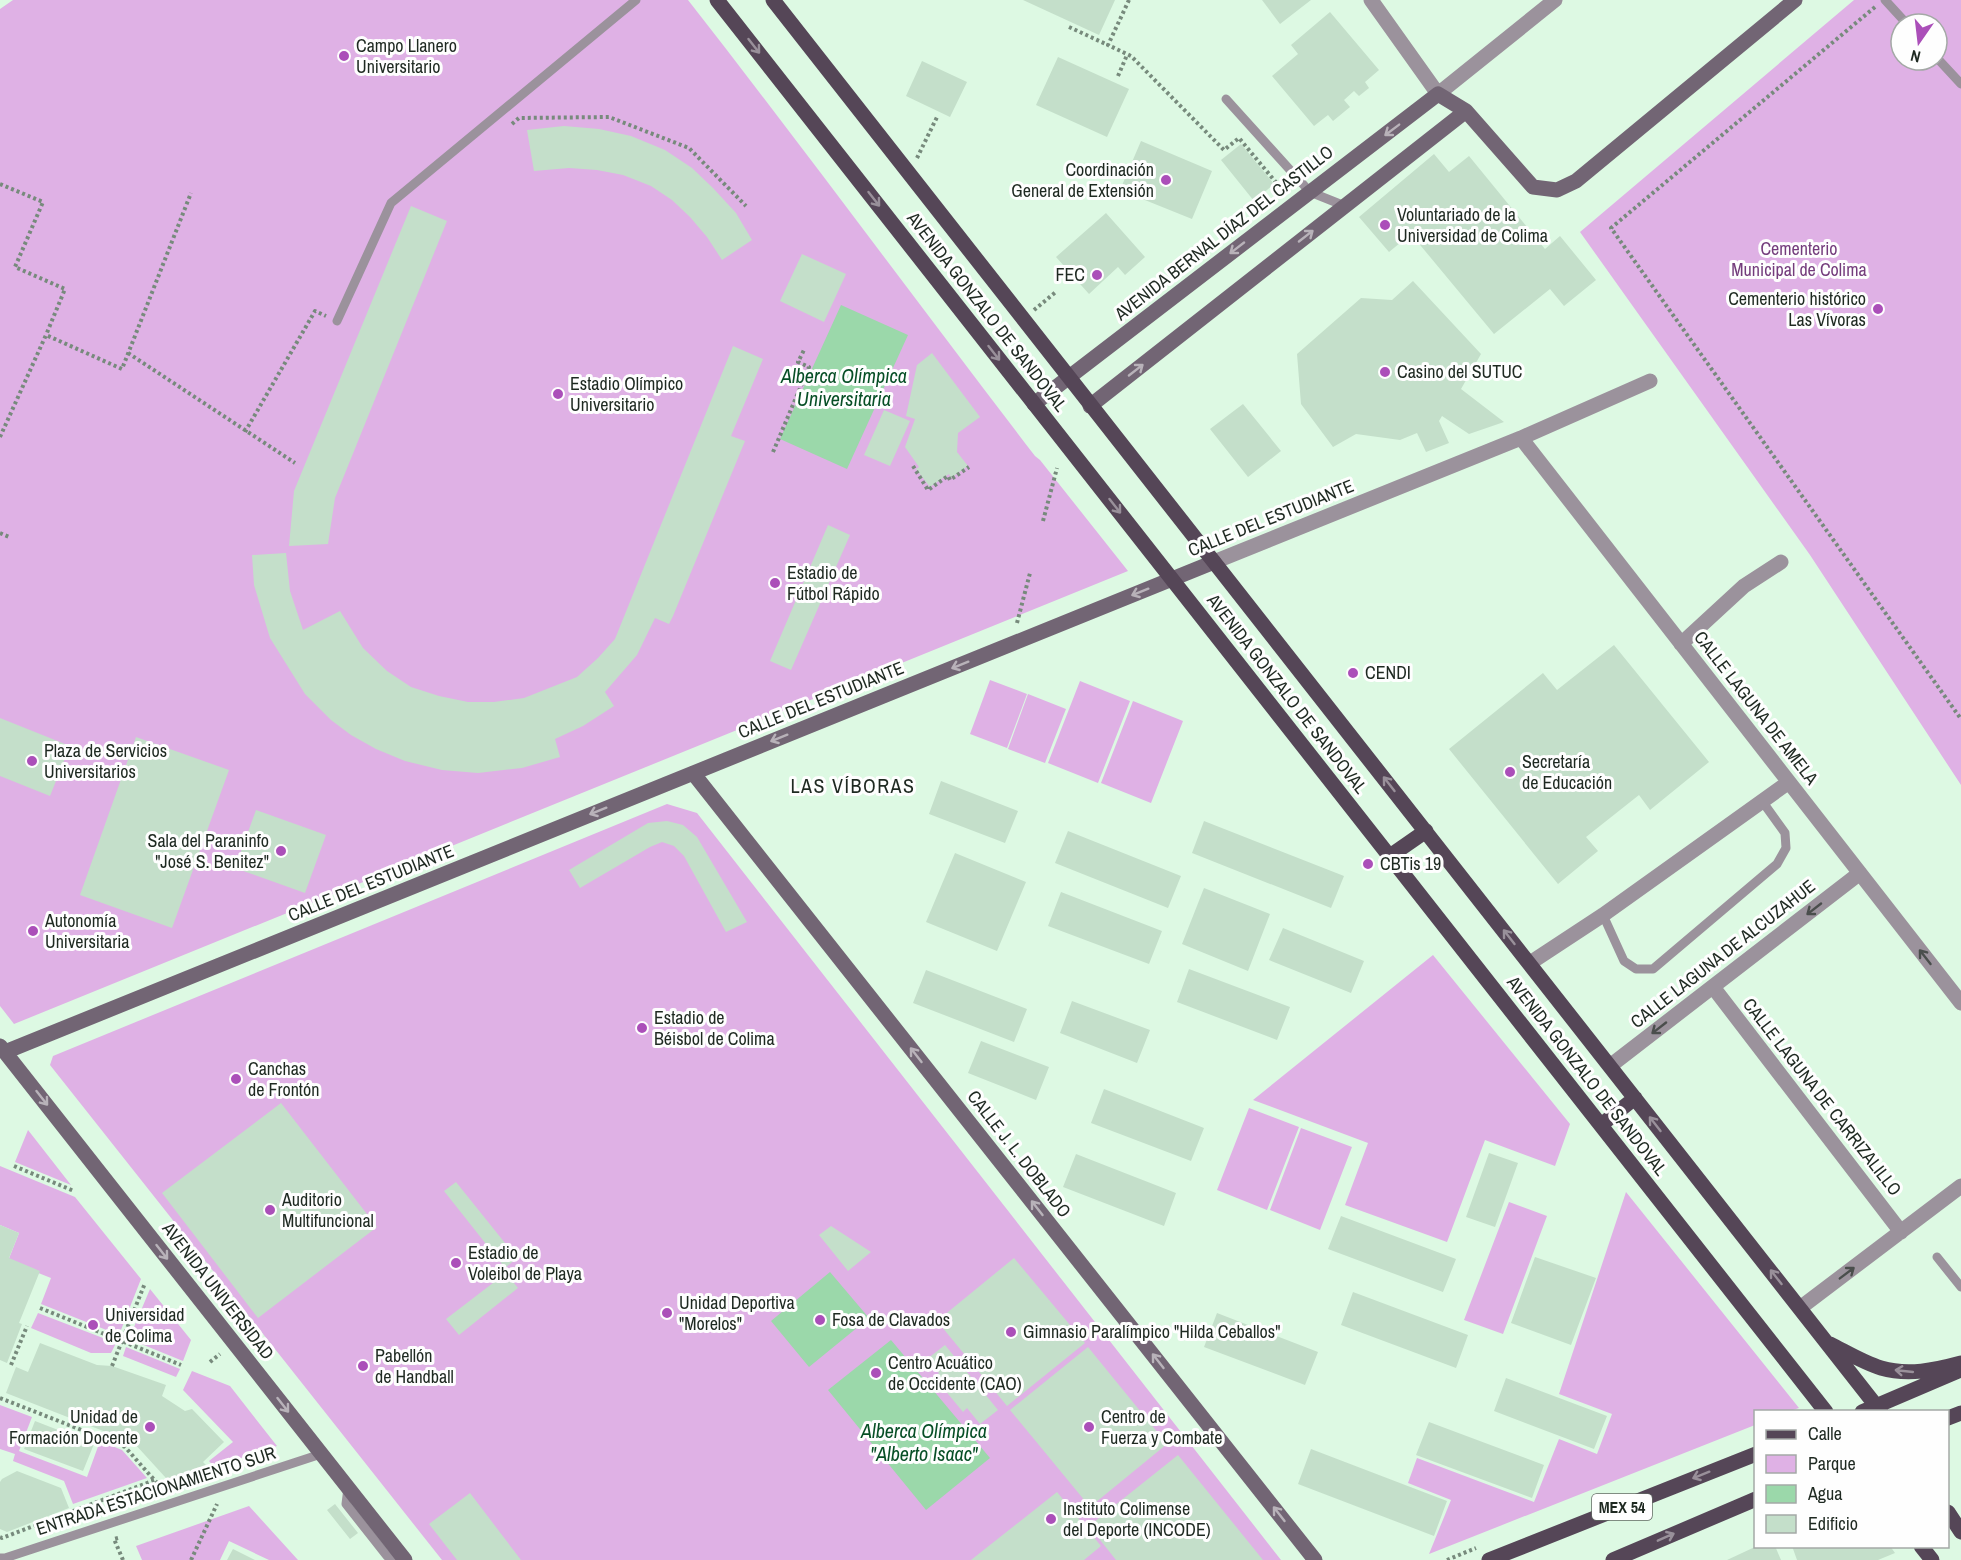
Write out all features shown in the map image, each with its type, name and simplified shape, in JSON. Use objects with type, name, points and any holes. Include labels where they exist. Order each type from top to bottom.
[{"type":"main road","name":"AVENIDA GONZALO DE SANDOVAL","points":[[717,0],[1824,1410]]},
{"type":"main road","name":"AVENIDA GONZALO DE SANDOVAL","points":[[773,0],[1879,1408]]},
{"type":"main road","points":[[1390,856],[1426,831]]},
{"type":"main road","points":[[1601,1125],[1635,1098]]},
{"type":"main road","points":[[1828,1343],[1880,1368],[1898,1371],[1915,1373],[1961,1363]]},
{"type":"main road","points":[[1879,1408],[1961,1369]]},
{"type":"main road","name":"MEX 54","points":[[1489,1560],[1754,1454]]},
{"type":"main road","name":"MEX 54","points":[[1617,1559],[1754,1499]]},
{"type":"main road","points":[[1700,1522],[1754,1508]]},
{"type":"main road","points":[[1949,1515],[1961,1532]]},
{"type":"street","points":[[1371,0],[1438,94],[1466,111],[1533,187],[1557,190],[1576,181],[1794,0]]},
{"type":"street","points":[[1438,94],[1539,5],[1556,0]]},
{"type":"street","name":"AVENIDA BERNAL DÍAZ DEL CASTILLO","points":[[1035,404],[1438,94]]},
{"type":"street","points":[[1090,406],[1466,111]]},
{"type":"street","name":"CALLE DEL ESTUDIANTE","points":[[3,1049],[1521,438],[1650,381]]},
{"type":"street","name":"CALLE LAGUNA DE AMELA","points":[[1521,438],[1961,1003]]},
{"type":"street","points":[[1681,644],[1744,586],[1781,562]]},
{"type":"street","name":"CALLE J. L. DOBLADO","points":[[693,773],[1315,1560]]},
{"type":"street","points":[[1530,963],[1603,915],[1789,782]]},
{"type":"street","name":"CALLE LAGUNA DE ALCUZAHUE","points":[[1610,1066],[1860,873]]},
{"type":"street","name":"CALLE LAGUNA DE CARRIZALILLO","points":[[1713,987],[1901,1232]]},
{"type":"street","name":"AVENIDA UNIVERSIDAD","points":[[3,1049],[404,1559]]},
{"type":"street","points":[[1800,1308],[1961,1186]]},
{"type":"lane","points":[[337,321],[391,203],[636,0]]},
{"type":"lane","points":[[1885,0],[1896,12]]},
{"type":"lane","points":[[1949,71],[1961,84]]},
{"type":"lane","points":[[1226,99],[1310,192],[1345,206]]},
{"type":"lane","points":[[1603,915],[1624,961],[1636,969],[1653,969],[1777,864],[1786,848],[1785,833],[1762,801]]},
{"type":"lane","points":[[1937,1257],[1961,1287]]},
{"type":"lane","name":"ENTRADA ESTACIONAMIENTO SUR","points":[[0,1558],[321,1454]]},
{"type":"path","points":[[1108,45],[1129,0]]},
{"type":"path","points":[[1885,0],[1611,228],[1961,719]]},
{"type":"path","points":[[1069,27],[1127,54],[1224,150],[1239,138],[1294,204]]},
{"type":"path","points":[[1118,76],[1127,54]]},
{"type":"path","points":[[909,173],[938,116]]},
{"type":"path","points":[[511,125],[519,118],[609,117],[689,148],[746,206]]},
{"type":"path","points":[[0,184],[43,202],[15,267],[65,289],[0,437]]},
{"type":"path","points":[[46,335],[122,369],[191,193]]},
{"type":"path","points":[[1024,319],[1057,291]]},
{"type":"path","points":[[246,432],[315,311],[337,321]]},
{"type":"path","points":[[773,452],[809,367],[798,362],[804,350]]},
{"type":"path","points":[[128,353],[295,463]]},
{"type":"path","points":[[912,466],[928,490],[948,476],[950,480],[969,467]]},
{"type":"path","points":[[1043,521],[1057,468]]},
{"type":"path","points":[[0,533],[9,537]]},
{"type":"path","points":[[1017,623],[1030,573]]},
{"type":"path","points":[[14,1166],[74,1191]]},
{"type":"path","points":[[112,1366],[145,1283]]},
{"type":"path","points":[[40,1308],[181,1365]]},
{"type":"path","points":[[11,1365],[27,1326]]},
{"type":"path","points":[[210,1362],[220,1354]]},
{"type":"path","points":[[0,1398],[125,1447],[168,1494]]},
{"type":"path","points":[[0,1537],[155,1480]]},
{"type":"path","points":[[191,1560],[217,1504]]},
{"type":"green space","points":[[13,0],[688,0],[1035,456],[1128,571],[14,1024],[0,1006],[0,9]]},
{"type":"green space","name":"Cementerio Municipal de Colima","points":[[1854,0],[1961,0],[1961,785],[1810,555],[1580,232]]},
{"type":"green space","points":[[990,680],[1027,694],[1007,748],[970,734]]},
{"type":"green space","points":[[1080,681],[1130,701],[1098,783],[1048,763]]},
{"type":"green space","points":[[1028,694],[1066,709],[1045,763],[1008,749]]},
{"type":"green space","points":[[1133,701],[1183,721],[1151,803],[1101,783]]},
{"type":"green space","name":"Unidad Deportiva \"Morelos\"","points":[[667,804],[697,813],[1281,1560],[442,1560],[50,1065],[53,1056]]},
{"type":"green space","points":[[1433,955],[1570,1124],[1555,1166],[1485,1140],[1447,1242],[1345,1205],[1368,1143],[1253,1100]]},
{"type":"green space","points":[[1249,1108],[1299,1127],[1267,1210],[1217,1190]]},
{"type":"green space","points":[[1301,1128],[1352,1147],[1320,1230],[1270,1210]]},
{"type":"green space","points":[[28,1130],[71,1185],[15,1162]]},
{"type":"green space","points":[[0,1166],[75,1197],[141,1279],[119,1335],[41,1304],[51,1278],[8,1261],[19,1233],[0,1225]]},
{"type":"green space","points":[[1626,1192],[1799,1408],[1754,1410],[1754,1425],[1429,1554],[1451,1500],[1408,1483],[1417,1458],[1534,1502],[1559,1439],[1597,1454],[1612,1414],[1559,1394]]},
{"type":"green space","points":[[1509,1202],[1547,1216],[1503,1334],[1464,1320]]},
{"type":"green space","points":[[150,1289],[191,1340],[183,1361],[129,1339]]},
{"type":"green space","points":[[38,1313],[116,1343],[111,1353],[91,1353],[31,1328]]},
{"type":"green space","points":[[126,1347],[180,1369],[176,1377],[123,1356]]},
{"type":"green space","points":[[192,1371],[230,1386],[277,1446],[214,1467],[209,1461],[233,1442],[183,1390]]},
{"type":"green space","points":[[0,1405],[32,1417],[19,1451],[87,1477],[100,1441],[122,1450],[147,1478],[73,1504],[64,1481],[13,1461],[15,1454],[0,1449]]},
{"type":"green space","points":[[249,1506],[298,1560],[269,1560],[229,1541],[220,1560],[142,1560],[136,1546]]},
{"type":"water","name":"Alberca Olímpica Universitaria","points":[[841,305],[908,335],[847,469],[780,439]]},
{"type":"water","name":"Fosa de Clavados","points":[[830,1272],[869,1318],[809,1367],[771,1321]]},
{"type":"water","name":"Alberca Olímpica \"Alberto Isaac\"","points":[[891,1340],[990,1458],[926,1510],[828,1390]]},
{"type":"building","points":[[1023,0],[1115,0],[1099,35]]},
{"type":"building","points":[[1262,0],[1311,0],[1280,24]]},
{"type":"building","points":[[1330,12],[1379,70],[1365,82],[1369,88],[1359,96],[1354,91],[1344,100],[1350,107],[1333,121],[1328,115],[1314,126],[1272,76],[1298,54],[1291,45]]},
{"type":"building","points":[[1058,57],[1129,89],[1107,137],[1036,105]]},
{"type":"building","points":[[922,61],[967,82],[950,117],[906,96]]},
{"type":"building","points":[[564,126],[599,129],[631,136],[665,150],[692,168],[713,188],[736,213],[752,240],[722,260],[690,217],[672,200],[651,186],[623,175],[597,170],[569,168],[534,171],[527,130]]},
{"type":"building","name":"Coordinación General de Extensión","points":[[1141,141],[1212,171],[1192,219],[1120,190]]},
{"type":"building","points":[[1241,144],[1274,184],[1254,201],[1221,160]]},
{"type":"building","points":[[1434,154],[1449,172],[1469,156],[1545,249],[1560,236],[1596,280],[1564,306],[1550,289],[1494,334],[1411,234],[1389,252],[1359,217]]},
{"type":"building","points":[[411,206],[447,221],[335,498],[328,544],[289,546],[294,491]]},
{"type":"building","points":[[1106,213],[1145,257],[1125,275],[1118,267],[1089,294],[1056,257]]},
{"type":"building","points":[[802,254],[846,274],[824,322],[780,301]]},
{"type":"building","name":"Casino del SUTUC","points":[[1413,281],[1481,354],[1461,389],[1504,422],[1469,434],[1442,416],[1439,421],[1449,443],[1426,452],[1417,433],[1400,440],[1356,434],[1333,447],[1301,404],[1297,354],[1361,298],[1392,300]]},
{"type":"building","points":[[733,346],[763,359],[731,436],[745,441],[673,616],[669,624],[655,618],[637,655],[605,692],[614,706],[583,726],[555,739],[560,757],[522,768],[478,773],[442,770],[405,761],[351,735],[331,720],[305,694],[270,638],[254,585],[252,555],[286,553],[290,591],[303,630],[340,611],[363,648],[387,671],[411,687],[468,702],[494,702],[524,698],[577,677],[615,639]]},
{"type":"building","points":[[932,353],[980,417],[958,433],[957,452],[968,466],[951,478],[949,474],[930,487],[916,469],[919,467],[905,447],[915,419],[906,416],[917,365]]},
{"type":"building","points":[[1243,404],[1281,451],[1248,477],[1210,429]]},
{"type":"building","points":[[884,410],[910,421],[890,466],[864,455]]},
{"type":"building","points":[[828,525],[850,535],[791,670],[770,661]]},
{"type":"building","name":"Secretaría de Educación","points":[[1614,645],[1709,762],[1650,810],[1639,795],[1586,837],[1598,851],[1558,884],[1449,749],[1543,673],[1557,690]]},
{"type":"building","name":"Plaza de Servicios Universitarios","points":[[0,718],[70,746],[50,796],[0,776]]},
{"type":"building","points":[[136,737],[229,770],[172,928],[80,895]]},
{"type":"building","points":[[941,781],[1018,811],[1005,843],[929,814]]},
{"type":"building","name":"Sala del Paraninfo \"José S. Benitez\"","points":[[256,810],[326,835],[305,893],[235,868]]},
{"type":"building","points":[[667,821],[683,825],[697,837],[747,922],[726,932],[684,856],[674,846],[662,842],[580,888],[569,870],[648,823]]},
{"type":"building","points":[[1204,821],[1344,876],[1331,908],[1192,853]]},
{"type":"building","points":[[1068,831],[1181,876],[1168,908],[1055,863]]},
{"type":"building","points":[[955,853],[1026,882],[997,951],[926,922]]},
{"type":"building","points":[[1204,888],[1270,914],[1248,971],[1182,944]]},
{"type":"building","points":[[1061,892],[1162,931],[1149,964],[1048,926]]},
{"type":"building","points":[[1283,928],[1364,961],[1351,993],[1269,960]]},
{"type":"building","points":[[1189,969],[1290,1007],[1277,1040],[1177,1002]]},
{"type":"building","points":[[926,970],[1027,1009],[1014,1042],[913,1003]]},
{"type":"building","points":[[1072,1001],[1150,1030],[1137,1063],[1060,1033]]},
{"type":"building","points":[[981,1041],[1049,1067],[1036,1100],[968,1073]]},
{"type":"building","points":[[1104,1089],[1204,1128],[1191,1161],[1091,1123]]},
{"type":"building","name":"Auditorio Multifuncional","points":[[281,1103],[377,1227],[258,1318],[162,1193]]},
{"type":"building","points":[[1489,1153],[1518,1163],[1495,1227],[1466,1217]]},
{"type":"building","points":[[1076,1154],[1176,1193],[1164,1226],[1063,1187]]},
{"type":"building","points":[[456,1182],[517,1258],[505,1268],[444,1191]]},
{"type":"building","points":[[1341,1216],[1456,1259],[1443,1292],[1328,1249]]},
{"type":"building","points":[[0,1225],[19,1233],[9,1258],[40,1271],[19,1323],[22,1324],[7,1363],[0,1360]]},
{"type":"building","points":[[831,1226],[871,1252],[848,1271],[819,1235]]},
{"type":"building","points":[[1535,1257],[1596,1278],[1571,1345],[1511,1323]]},
{"type":"building","name":"Gimnasio Paralímpico \"Hilda Ceballos\"","points":[[1014,1258],[1085,1343],[1007,1406],[937,1321]]},
{"type":"building","points":[[506,1273],[518,1288],[459,1335],[446,1319]]},
{"type":"building","points":[[1353,1292],[1468,1335],[1456,1368],[1341,1325]]},
{"type":"building","points":[[1217,1313],[1318,1352],[1305,1385],[1204,1347]]},
{"type":"building","name":"Unidad de Formación Docente","points":[[40,1343],[97,1365],[112,1366],[166,1385],[162,1396],[185,1411],[192,1409],[224,1442],[203,1462],[208,1467],[198,1476],[194,1472],[176,1489],[134,1443],[6,1393],[16,1367],[28,1372]]},
{"type":"building","points":[[945,1345],[998,1410],[980,1424],[967,1408],[963,1412],[934,1377],[939,1373],[927,1359]]},
{"type":"building","name":"Centro de Fuerza y Combate","points":[[1088,1347],[1167,1444],[1090,1507],[1010,1410]]},
{"type":"building","points":[[1506,1378],[1607,1416],[1594,1449],[1494,1411]]},
{"type":"building","points":[[35,1421],[94,1444],[83,1471],[24,1449]]},
{"type":"building","points":[[1429,1422],[1544,1465],[1532,1498],[1416,1455]]},
{"type":"building","points":[[1311,1449],[1447,1501],[1434,1536],[1298,1484]]},
{"type":"building","points":[[1178,1455],[1263,1560],[1116,1560],[1089,1526]]},
{"type":"building","points":[[17,1471],[61,1488],[69,1508],[7,1532],[0,1529],[0,1482]]},
{"type":"building","name":"Instituto Colimense del Deporte (INCODE)","points":[[1057,1492],[1101,1546],[1084,1560],[971,1560]]},
{"type":"building","points":[[470,1493],[521,1560],[457,1560],[429,1524]]},
{"type":"building","points":[[335,1504],[358,1533],[350,1539],[327,1510]]},
{"type":"building","points":[[1754,1547],[1776,1548],[1781,1560],[1727,1560]]},
{"type":"building","points":[[1793,1548],[1891,1548],[1895,1553],[1878,1560],[1797,1560]]},
{"type":"building","points":[[233,1549],[255,1560],[227,1560]]},
{"type":"place","name":"Campo Llanero Universitario","points":[[344,56]]},
{"type":"place","name":"Coordinación General de Extensión","points":[[1166,180]]},
{"type":"place","name":"Voluntariado de la Universidad de Colima","points":[[1385,225]]},
{"type":"place","name":"FEC","points":[[1097,275]]},
{"type":"place","name":"Cementerio histórico Las Vívoras","points":[[1878,309]]},
{"type":"place","name":"Casino del SUTUC","points":[[1385,372]]},
{"type":"place","name":"Estadio Olímpico Universitario","points":[[558,394]]},
{"type":"place","name":"Estadio de Fútbol Rápido","points":[[775,583]]},
{"type":"place","name":"CENDI","points":[[1353,673]]},
{"type":"place","name":"Plaza de Servicios Universitarios","points":[[32,761]]},
{"type":"place","name":"Secretaría de Educación","points":[[1510,772]]},
{"type":"place","name":"Sala del Paraninfo \"José S. Benitez\"","points":[[281,851]]},
{"type":"place","name":"CBTis 19","points":[[1368,864]]},
{"type":"place","name":"Autonomía Universitaria","points":[[33,931]]},
{"type":"place","name":"Estadio de Béisbol de Colima","points":[[642,1028]]},
{"type":"place","name":"Canchas de Frontón","points":[[236,1079]]},
{"type":"place","name":"Auditorio Multifuncional","points":[[270,1210]]},
{"type":"place","name":"Estadio de Voleibol de Playa","points":[[456,1263]]},
{"type":"place","name":"Unidad Deportiva \"Morelos\"","points":[[667,1313]]},
{"type":"place","name":"Fosa de Clavados","points":[[820,1320]]},
{"type":"place","name":"Universidad de Colima","points":[[93,1325]]},
{"type":"place","name":"Gimnasio Paralímpico \"Hilda Ceballos\"","points":[[1011,1332]]},
{"type":"place","name":"Pabellón de Handball","points":[[363,1366]]},
{"type":"place","name":"Centro Acuático de Occidente (CAO)","points":[[876,1373]]},
{"type":"place","name":"Unidad de Formación Docente","points":[[150,1427]]},
{"type":"place","name":"Centro de Fuerza y Combate","points":[[1089,1427]]},
{"type":"place","name":"Instituto Colimense del Deporte (INCODE)","points":[[1051,1519]]},
{"type":"district","name":"LAS VÍBORAS","points":[[853,786]]}]
